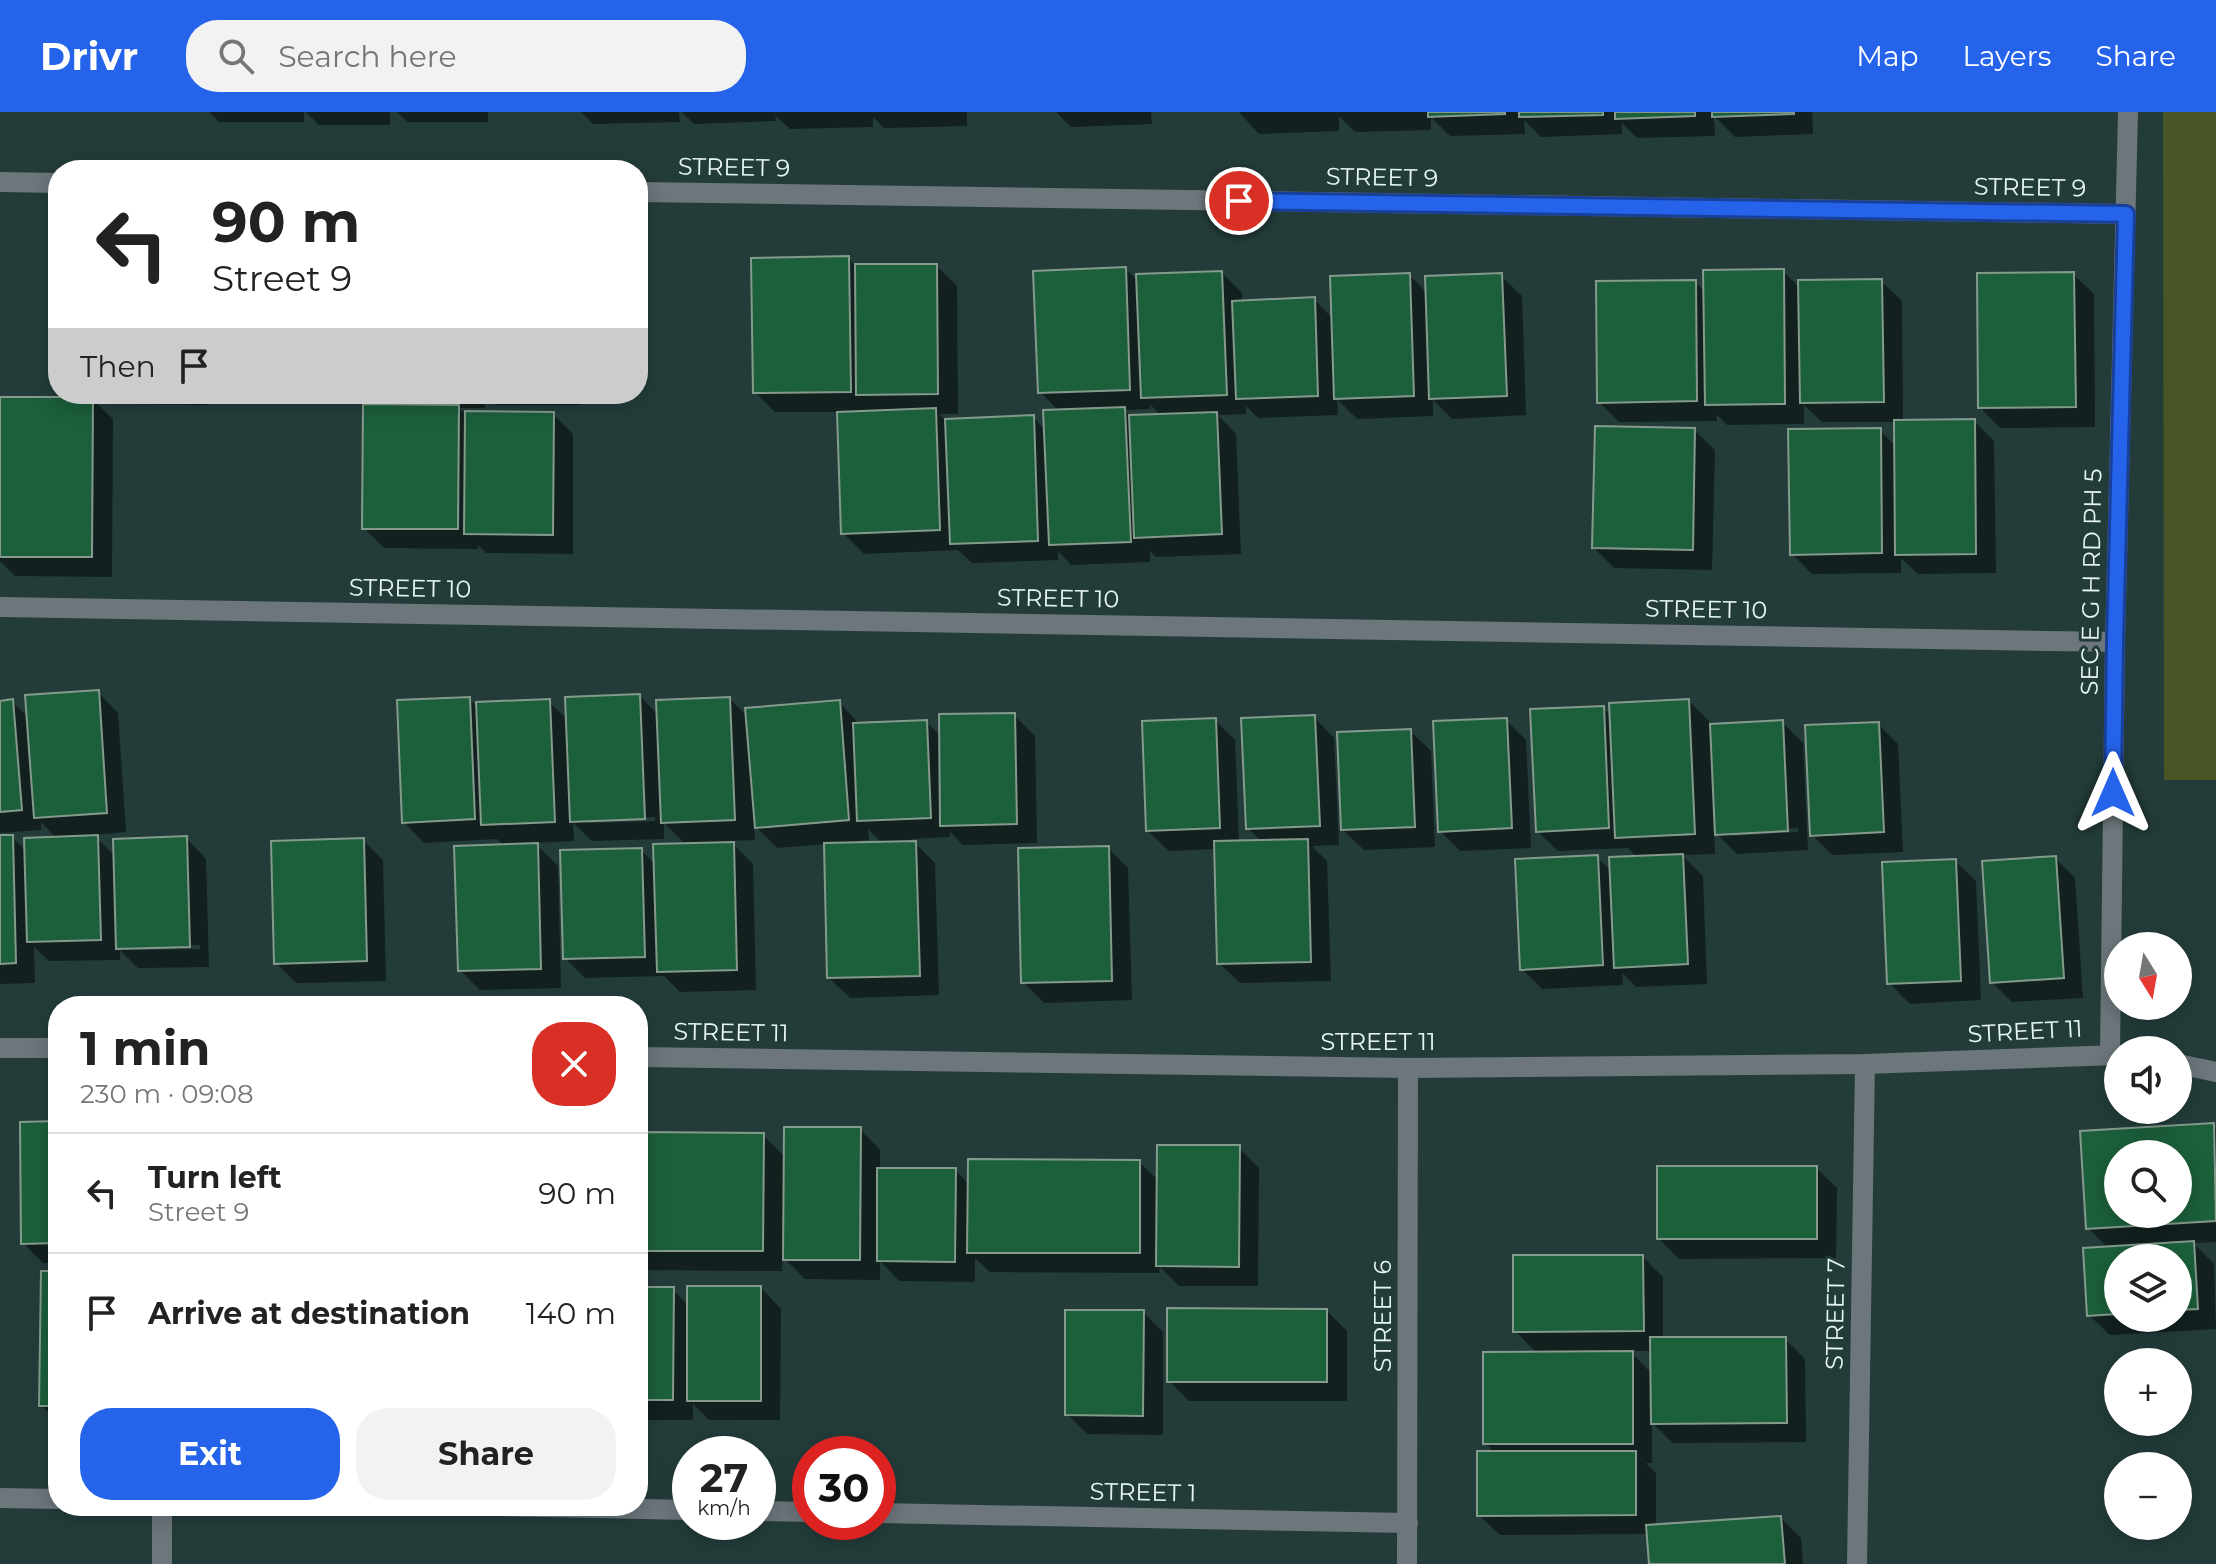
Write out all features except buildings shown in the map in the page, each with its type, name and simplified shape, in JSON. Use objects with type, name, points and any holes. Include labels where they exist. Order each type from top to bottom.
[{"type":"street","name":"SEC E G H RD PH 5","points":[[2114,1036],[2115,642],[2128,112]]},
{"type":"street","points":[[0,182],[48,183]]},
{"type":"street","name":"STREET 9","points":[[648,192],[2126,214]]},
{"type":"street","name":"STREET 10","points":[[0,607],[2115,642]]},
{"type":"street","points":[[0,1048],[48,1048]]},
{"type":"street","name":"STREET 11","points":[[648,1057],[1408,1068],[1865,1064],[2104,1054]]},
{"type":"street","name":"STREET 7","points":[[1857,1564],[1865,1064]]},
{"type":"street","points":[[2192,1067],[2216,1072]]},
{"type":"street","name":"STREET 6","points":[[1407,1564],[1408,1068]]},
{"type":"street","points":[[0,1498],[48,1499]]},
{"type":"street","points":[[648,1509],[672,1510]]},
{"type":"street","name":"STREET 1","points":[[896,1513],[1408,1523]]},
{"type":"street","points":[[162,1516],[162,1564]]},
{"type":"green space","points":[[2163,112],[2216,112],[2216,780],[2164,780]]},
{"type":"route","points":[[1239,201],[2126,214],[2113,793]]}]
